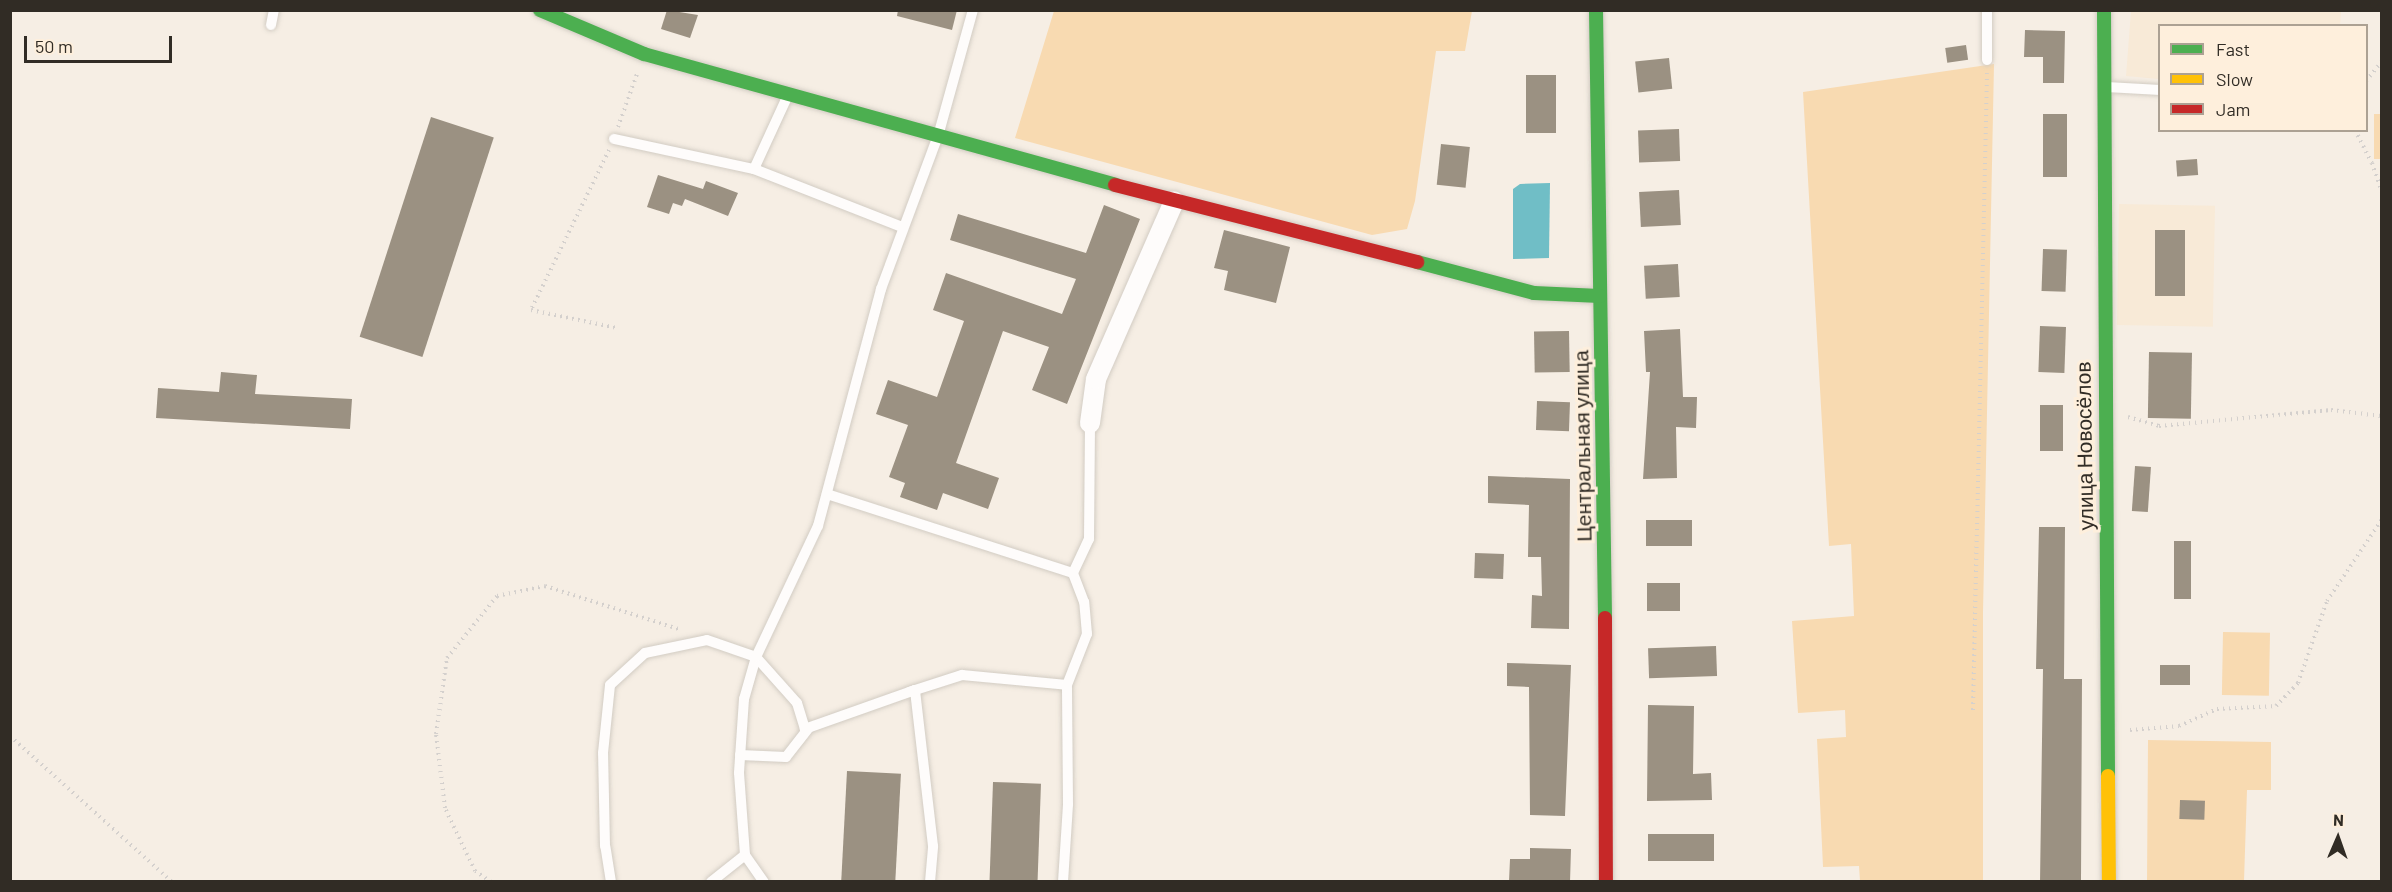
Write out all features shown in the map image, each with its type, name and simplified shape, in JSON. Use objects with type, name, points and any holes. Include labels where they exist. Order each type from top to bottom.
[{"type":"street","points":[[540,10],[644,54],[1174,201],[1228,211],[1534,293],[1600,296]]},
{"type":"street","name":"Центральная улица","points":[[1596,10],[1606,882]]},
{"type":"street","name":"улица Новосёлов","points":[[2104,10],[2104,411],[2109,882]]},
{"type":"street","points":[[1090,423],[1096,379],[1174,201]]},
{"type":"lane","points":[[271,25],[274,10]]},
{"type":"lane","points":[[764,882],[745,855],[740,755],[744,699],[756,657],[818,526],[902,227],[938,136],[973,10]]},
{"type":"lane","points":[[1987,10],[1987,60]]},
{"type":"lane","points":[[2104,87],[2158,90]]},
{"type":"lane","points":[[754,169],[789,94]]},
{"type":"lane","points":[[614,139],[754,169],[902,227]]},
{"type":"lane","points":[[1063,882],[1068,804],[1067,684],[1087,634],[1084,602],[1073,573],[1089,539],[1090,423]]},
{"type":"lane","points":[[827,494],[1073,573]]},
{"type":"lane","points":[[611,882],[605,846],[603,753],[610,685],[645,653],[707,640],[756,657],[798,703],[805,729]]},
{"type":"lane","points":[[740,755],[786,757],[805,729],[962,675],[1067,684]]},
{"type":"lane","points":[[915,690],[933,846],[930,882]]},
{"type":"lane","points":[[711,882],[745,855]]},
{"type":"path","points":[[617,328],[531,310],[614,139],[644,54]]},
{"type":"path","points":[[1973,711],[1987,60]]},
{"type":"path","points":[[2368,80],[2382,61]]},
{"type":"path","points":[[2356,132],[2382,192]]},
{"type":"path","points":[[2104,411],[2159,426],[2331,410],[2382,416]]},
{"type":"path","points":[[2108,729],[2179,726],[2217,709],[2276,706],[2298,683],[2327,601],[2382,519]]},
{"type":"path","points":[[491,882],[475,871],[445,808],[436,734],[447,658],[496,596],[544,586],[630,611],[707,640]]},
{"type":"path","points":[[10,736],[172,882]]},
{"type":"shaded area","points":[[1054,10],[1472,11],[1465,51],[1436,51],[1415,201],[1407,229],[1372,235],[1015,138]]},
{"type":"shaded area","points":[[2131,10],[2341,11],[2340,24],[2158,24],[2158,79],[2126,76]]},
{"type":"shaded area","points":[[1994,64],[1983,613],[1983,881],[1860,881],[1859,866],[1823,867],[1817,739],[1846,737],[1845,710],[1798,713],[1792,621],[1854,616],[1851,544],[1829,546],[1803,92]]},
{"type":"shaded area","points":[[2374,114],[2381,114],[2381,159],[2374,159]]},
{"type":"shaded area","points":[[2119,204],[2215,206],[2213,327],[2117,325]]},
{"type":"shaded area","points":[[2223,632],[2270,633],[2269,696],[2222,695]]},
{"type":"shaded area","points":[[2148,740],[2271,742],[2271,790],[2247,790],[2244,881],[2147,882]]},
{"type":"water","points":[[1550,183],[1549,258],[1513,259],[1513,189],[1520,184]]},
{"type":"building","points":[[667,10],[698,15],[690,38],[661,29]]},
{"type":"building","points":[[898,10],[957,10],[952,30],[897,16]]},
{"type":"building","points":[[2025,30],[2065,31],[2064,83],[2043,83],[2043,57],[2024,57]]},
{"type":"building","points":[[1966,45],[1968,60],[1947,63],[1945,48]]},
{"type":"building","points":[[1669,58],[1672,89],[1638,92],[1635,62]]},
{"type":"building","points":[[1526,75],[1556,75],[1556,133],[1526,133]]},
{"type":"building","points":[[2043,114],[2067,114],[2067,177],[2043,177]]},
{"type":"building","points":[[431,117],[494,137],[422,357],[360,337]]},
{"type":"building","points":[[1679,129],[1680,161],[1639,162],[1638,130]]},
{"type":"building","points":[[1441,144],[1470,147],[1466,188],[1437,185]]},
{"type":"building","points":[[2197,159],[2198,175],[2177,176],[2176,160]]},
{"type":"building","points":[[658,175],[703,189],[706,181],[738,193],[728,216],[685,199],[682,206],[673,203],[669,214],[647,207]]},
{"type":"building","points":[[1679,190],[1681,225],[1641,227],[1639,192]]},
{"type":"building","points":[[1104,205],[1140,219],[1067,404],[1032,390],[1049,347],[1003,331],[956,463],[999,478],[988,509],[943,493],[937,510],[900,497],[905,483],[889,477],[908,425],[876,414],[888,380],[937,397],[964,321],[933,310],[946,273],[1062,314],[1076,279],[950,240],[958,214],[1086,253]]},
{"type":"building","points":[[1224,230],[1290,247],[1276,303],[1224,290],[1228,271],[1214,268]]},
{"type":"building","points":[[2155,230],[2185,230],[2185,296],[2155,296]]},
{"type":"building","points":[[2043,249],[2067,250],[2066,292],[2042,291]]},
{"type":"building","points":[[1678,264],[1680,297],[1646,299],[1644,266]]},
{"type":"building","points":[[2040,326],[2066,327],[2064,373],[2038,372]]},
{"type":"building","points":[[1680,329],[1683,397],[1697,397],[1696,428],[1676,427],[1677,478],[1643,479],[1650,372],[1646,372],[1644,331]]},
{"type":"building","points":[[1569,331],[1570,372],[1535,373],[1534,332]]},
{"type":"building","points":[[2149,352],[2192,353],[2191,419],[2148,418]]},
{"type":"building","points":[[221,372],[257,375],[255,394],[352,399],[350,429],[156,418],[158,388],[219,392]]},
{"type":"building","points":[[1537,401],[1570,402],[1569,431],[1536,430]]},
{"type":"building","points":[[2040,405],[2063,405],[2063,451],[2040,451]]},
{"type":"building","points":[[2135,466],[2151,467],[2148,512],[2132,511]]},
{"type":"building","points":[[1488,476],[1570,479],[1569,629],[1531,628],[1532,595],[1542,596],[1541,557],[1528,557],[1529,505],[1488,503]]},
{"type":"building","points":[[1646,520],[1692,520],[1692,546],[1646,546]]},
{"type":"building","points":[[2039,527],[2065,527],[2064,679],[2082,679],[2081,882],[2040,882],[2043,669],[2036,669]]},
{"type":"building","points":[[2174,541],[2191,541],[2191,599],[2174,599]]},
{"type":"building","points":[[1475,553],[1504,554],[1503,579],[1474,578]]},
{"type":"building","points":[[1647,583],[1680,583],[1680,611],[1647,611]]},
{"type":"building","points":[[1716,646],[1717,676],[1649,678],[1648,648]]},
{"type":"building","points":[[1507,663],[1571,665],[1565,816],[1530,815],[1529,687],[1507,686]]},
{"type":"building","points":[[2160,665],[2190,665],[2190,685],[2160,685]]},
{"type":"building","points":[[1648,705],[1694,706],[1693,774],[1711,773],[1712,800],[1647,801]]},
{"type":"building","points":[[847,771],[901,774],[895,882],[841,882]]},
{"type":"building","points":[[993,782],[1041,784],[1038,882],[990,882]]},
{"type":"building","points":[[2180,800],[2205,801],[2204,820],[2179,819]]},
{"type":"building","points":[[1648,834],[1714,834],[1714,861],[1648,861]]},
{"type":"building","points":[[1530,848],[1571,849],[1570,882],[1509,882],[1510,859],[1530,859]]},
{"type":"traffic: fast","points":[[540,10],[644,54],[1115,185]]},
{"type":"traffic: fast","points":[[1596,10],[1605,618]]},
{"type":"traffic: fast","points":[[2104,10],[2108,776]]},
{"type":"traffic: fast","points":[[1417,262],[1534,293],[1600,296]]},
{"type":"traffic: slow","points":[[2108,776],[2109,882]]},
{"type":"traffic: jam","points":[[1115,185],[1417,262]]},
{"type":"traffic: jam","points":[[1605,618],[1606,882]]}]
